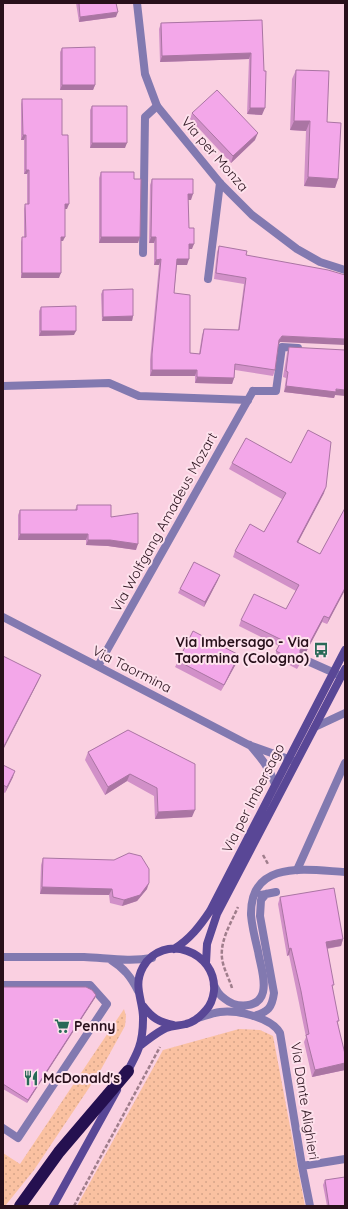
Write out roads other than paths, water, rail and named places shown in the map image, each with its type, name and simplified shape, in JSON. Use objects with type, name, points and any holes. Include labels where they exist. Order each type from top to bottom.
[{"type":"highway","points":[[20,1206],[60,1152],[128,1070]]},
{"type":"main road","name":"Via per Imbersago","points":[[52,1206],[141,1045],[144,1018],[138,991],[139,978],[144,966],[162,951],[174,949],[183,943],[190,937],[210,911],[274,784],[345,650]]},
{"type":"main road","name":"Via per Imbersago","points":[[142,1004],[149,1014],[160,1022],[173,1025],[186,1024],[198,1018],[208,1009],[213,997],[214,985],[212,973],[206,963],[207,944],[218,914],[343,673]]},
{"type":"main road","points":[[174,949],[186,950],[197,955],[206,963]]},
{"type":"main road","name":"Via per Imbersago","points":[[141,1045],[164,1029],[173,1025]]},
{"type":"street","name":"Via per Monza","points":[[137,3],[145,74],[157,106],[220,183],[252,215],[297,250],[320,262],[345,270]]},
{"type":"street","points":[[143,253],[145,117],[157,106]]},
{"type":"street","points":[[208,279],[220,183]]},
{"type":"street","name":"Via Wolfgang Amadeus Mozart","points":[[98,666],[253,391],[276,391],[282,347],[306,349]]},
{"type":"street","points":[[3,386],[109,382],[139,396],[248,400]]},
{"type":"street","name":"Via Taormina","points":[[3,617],[249,745],[297,762]]},
{"type":"street","points":[[303,659],[333,672],[343,673]]},
{"type":"street","points":[[315,726],[345,712]]},
{"type":"street","name":"Via Taormina","points":[[249,745],[270,771],[274,784]]},
{"type":"street","points":[[297,870],[345,763]]},
{"type":"street","points":[[214,985],[218,994],[231,1003],[243,1005],[254,1004],[260,1000],[262,995],[263,980],[252,920],[253,899],[260,884],[266,878],[282,871],[297,870],[345,872]]},
{"type":"street","points":[[253,899],[276,892]]},
{"type":"street","points":[[254,1016],[267,1011],[273,1001],[274,993],[260,916],[261,900],[266,894]]},
{"type":"street","points":[[3,957],[84,957],[140,960],[152,958]]},
{"type":"street","points":[[108,959],[121,966],[130,977],[138,991]]},
{"type":"street","points":[[3,986],[90,986],[107,1004],[18,1138],[3,1128]]},
{"type":"street","name":"Via Dante Alighieri","points":[[198,1018],[214,1013],[225,1012],[254,1016],[264,1019],[277,1027],[280,1033],[310,1206]]},
{"type":"street","points":[[302,1166],[345,1159]]},
{"type":"place","name":"Via Imbersago - Via Taormina (Cologno)","points":[[321,650]]},
{"type":"place","name":"Penny","points":[[62,1026]]},
{"type":"place","name":"McDonald's","points":[[31,1078]]}]
